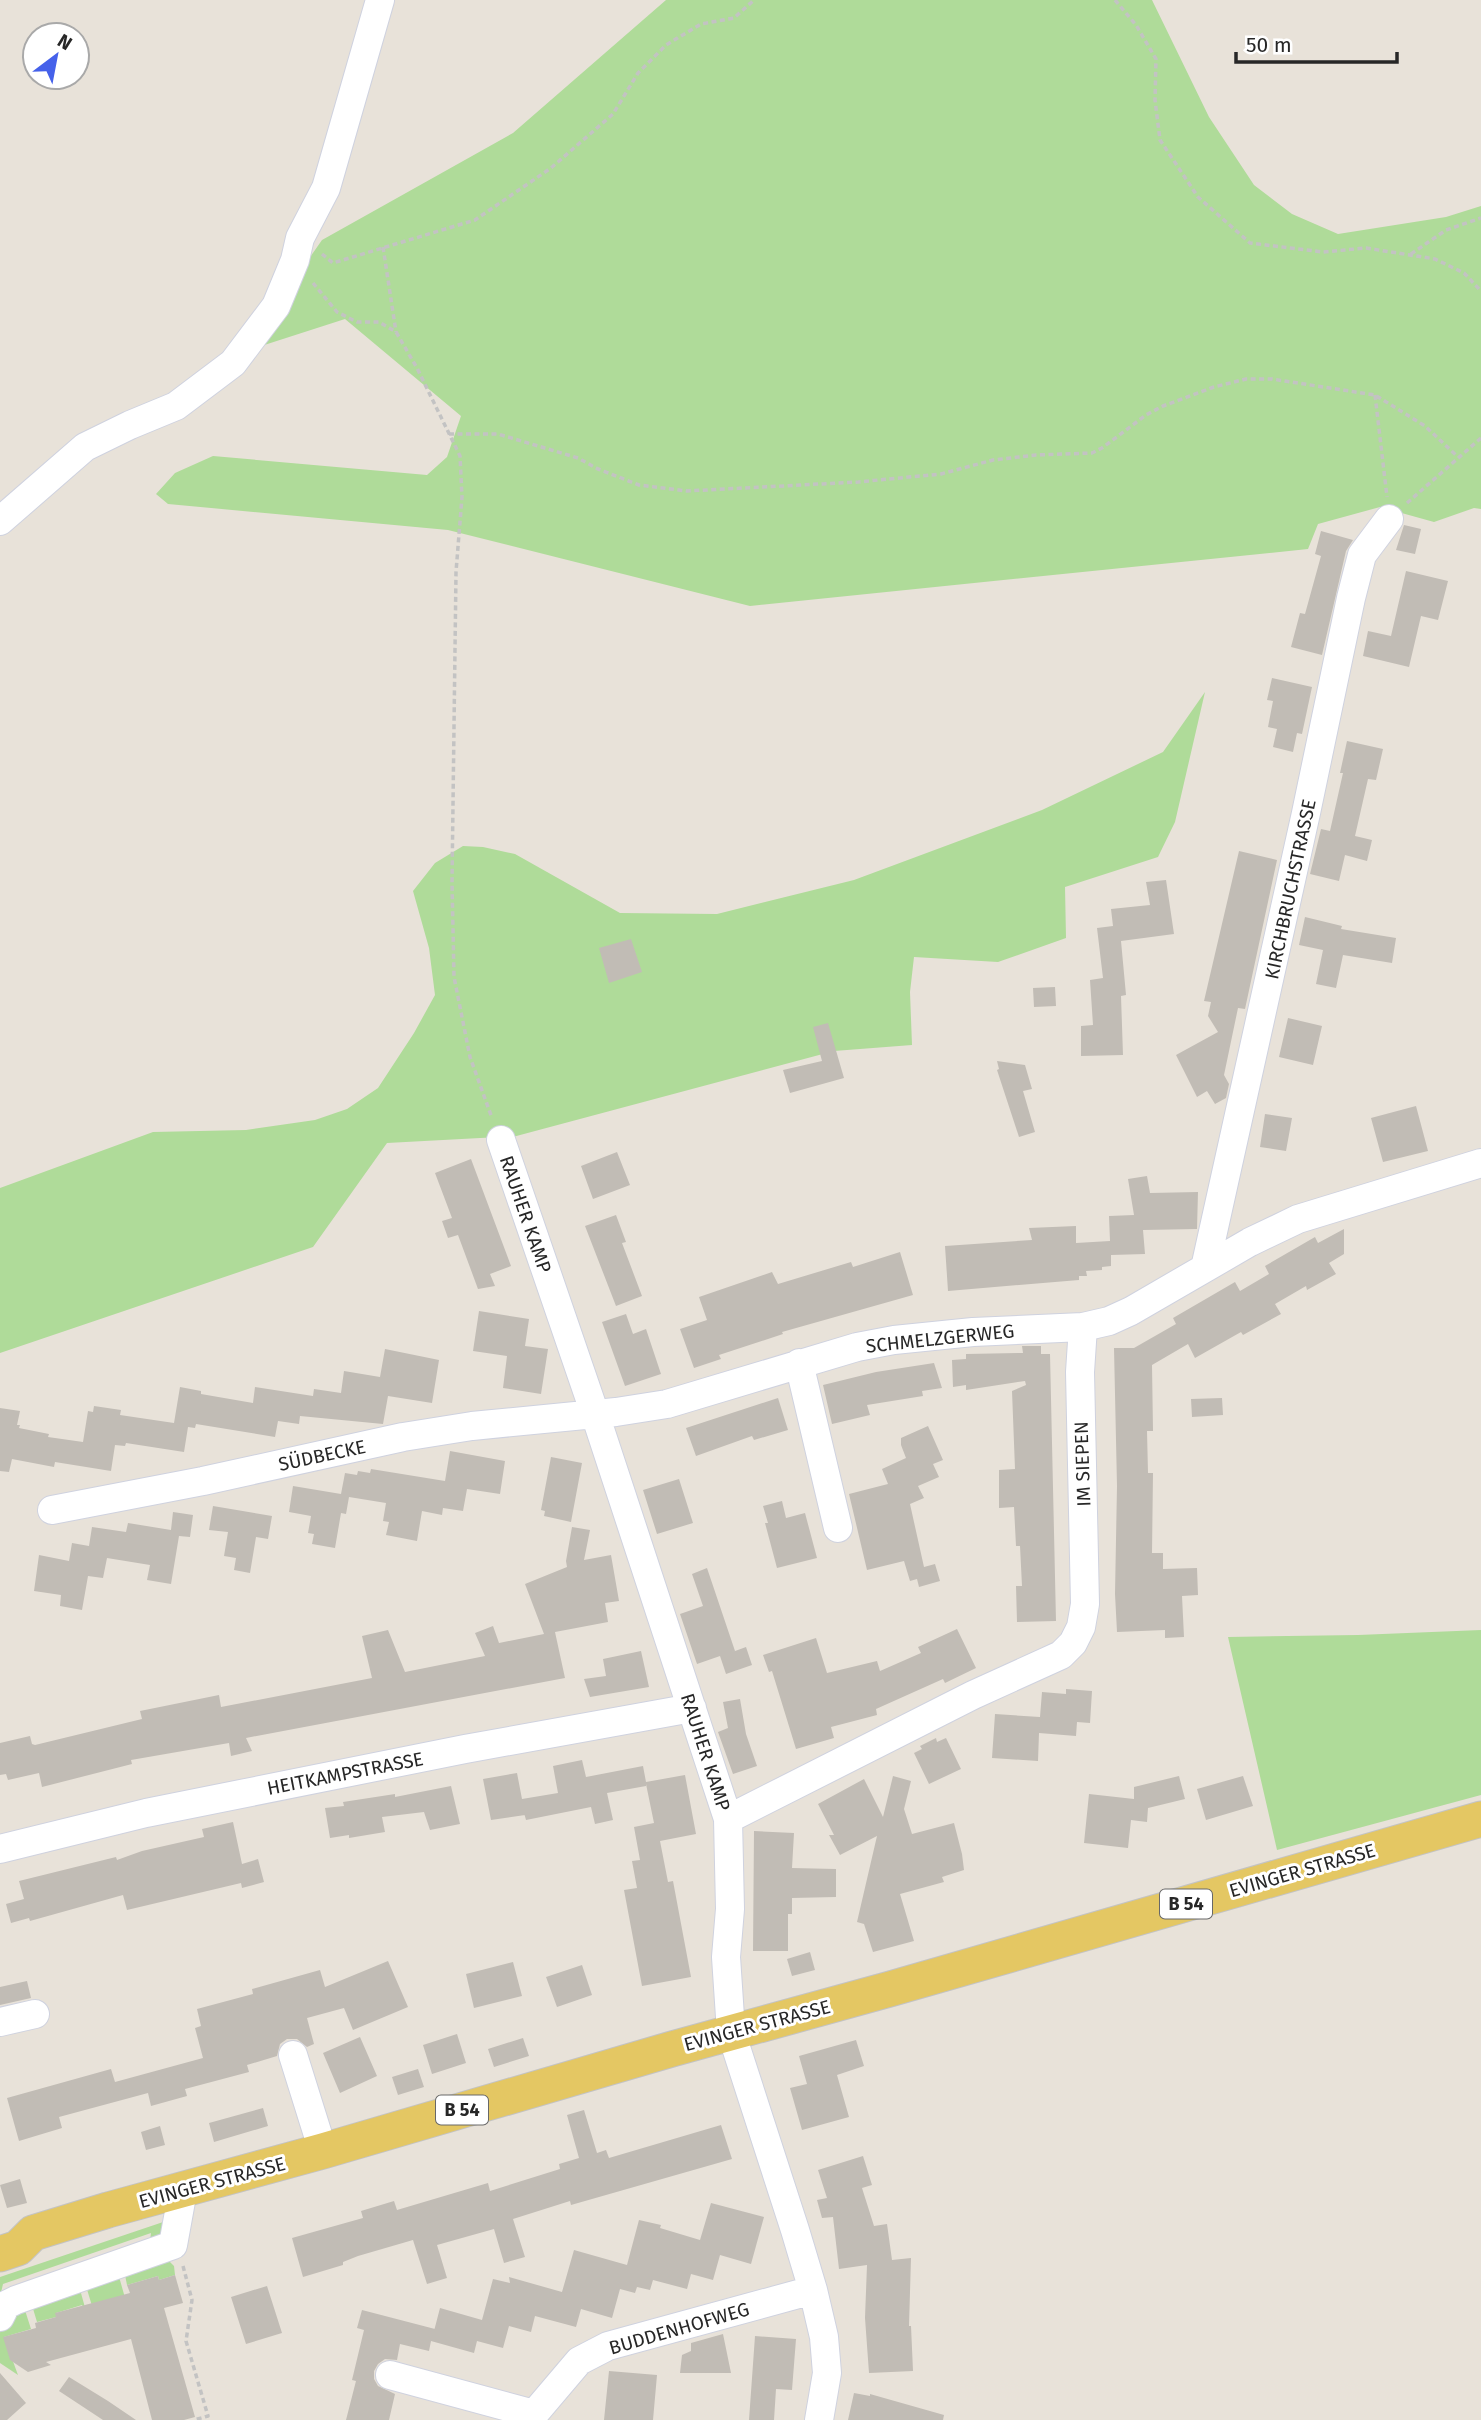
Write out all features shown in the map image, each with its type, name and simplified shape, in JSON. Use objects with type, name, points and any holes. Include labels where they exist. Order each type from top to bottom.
[{"type":"main road","name":"EVINGER STRASSE","points":[[0,2253],[18,2248],[17,2233],[323,2151],[1481,1819]]},
{"type":"street","points":[[0,521],[85,447],[176,406],[233,363],[276,306],[297,249],[326,188],[380,0]]},
{"type":"street","name":"KIRCHBRUCHSTRASSE","points":[[1205,1268],[1309,801],[1351,598],[1362,555],[1390,519]]},
{"type":"street","name":"RAUHER KAMP","points":[[501,1140],[595,1414],[728,1819],[730,1909],[726,1957],[731,2032],[813,2290],[824,2337],[827,2373],[819,2420]]},
{"type":"street","points":[[1083,1327],[1109,1321],[1131,1311],[1250,1242],[1298,1219],[1481,1163]]},
{"type":"street","name":"SCHMELZGERWEG","points":[[595,1414],[667,1404],[799,1363],[894,1340],[973,1332],[1083,1327]]},
{"type":"street","name":"IM SIEPEN","points":[[728,1819],[973,1695],[1060,1655],[1073,1643],[1081,1627],[1085,1604],[1080,1371],[1083,1327]]},
{"type":"street","points":[[799,1363],[838,1528]]},
{"type":"street","name":"SÜDBECKE","points":[[52,1510],[203,1481],[403,1437],[472,1426],[595,1414]]},
{"type":"street","name":"HEITKAMPSTRASSE","points":[[0,1849],[146,1812],[465,1749],[692,1708]]},
{"type":"street","points":[[0,2022],[35,2014]]},
{"type":"street","points":[[293,2055],[323,2151]]},
{"type":"street","points":[[0,2317],[6,2305],[16,2300],[173,2245],[183,2190]]},
{"type":"street","name":"BUDDENHOFWEG","points":[[533,2417],[579,2361],[608,2346],[813,2290]]},
{"type":"street","points":[[390,2375],[533,2417]]},
{"type":"path","points":[[297,249],[333,263],[475,220],[551,168],[613,114],[638,73],[666,45],[701,24],[734,18],[754,0]]},
{"type":"path","points":[[1115,0],[1136,25],[1156,59],[1155,100],[1160,140],[1198,197],[1250,243],[1323,252],[1366,248],[1435,259],[1464,273],[1481,291]]},
{"type":"path","points":[[1409,255],[1446,230],[1481,218]]},
{"type":"path","points":[[383,247],[396,332],[460,456],[462,498],[456,599],[452,882],[454,977],[470,1057],[501,1140]]},
{"type":"path","points":[[297,249],[337,312],[357,322],[379,322],[396,332]]},
{"type":"path","points":[[449,434],[498,434],[578,458],[639,485],[687,491],[872,481],[941,474],[993,460],[1092,453],[1163,406],[1214,387],[1246,379],[1304,382],[1375,395],[1425,426],[1458,457]]},
{"type":"path","points":[[1375,395],[1390,519]]},
{"type":"path","points":[[1390,519],[1481,438]]},
{"type":"path","points":[[173,2245],[181,2260],[192,2300],[186,2341],[208,2416],[194,2420]]},
{"type":"green space","points":[[666,0],[1152,0],[1209,117],[1254,185],[1292,214],[1338,234],[1446,217],[1481,206],[1481,509],[1474,508],[1434,522],[1380,507],[1318,524],[1308,549],[750,606],[448,530],[168,504],[156,494],[175,473],[213,456],[427,475],[447,457],[461,416],[345,319],[255,348],[276,306],[322,240],[513,133]]},
{"type":"green space","points":[[1205,692],[1175,822],[1158,857],[1065,887],[1066,938],[998,962],[914,957],[910,992],[912,1045],[834,1051],[501,1140],[499,1137],[387,1143],[313,1247],[0,1353],[0,1188],[153,1132],[246,1130],[315,1120],[347,1109],[378,1088],[435,995],[429,948],[413,891],[435,863],[463,846],[515,854],[620,913],[717,914],[854,880],[1042,810],[1163,752]]},
{"type":"green space","points":[[1481,1630],[1481,1795],[1277,1850],[1228,1637]]},
{"type":"green space","points":[[175,2218],[149,2249],[151,2233],[3,2284],[0,2297],[0,2277]]},
{"type":"green space","points":[[167,2259],[174,2266],[175,2275],[159,2280],[158,2276],[127,2285],[124,2270]]},
{"type":"green space","points":[[118,2273],[127,2305],[93,2309],[85,2283]]},
{"type":"green space","points":[[79,2286],[86,2311],[82,2305],[37,2322],[31,2302]]},
{"type":"green space","points":[[23,2304],[31,2329],[4,2337],[18,2375],[0,2363],[0,2333],[1,2328]]},
{"type":"building","points":[[1404,525],[1421,529],[1415,554],[1396,550]]},
{"type":"building","points":[[1321,531],[1353,540],[1346,551],[1322,655],[1291,647],[1300,613],[1305,614],[1321,556],[1315,554]]},
{"type":"building","points":[[1406,571],[1448,581],[1438,620],[1421,616],[1409,667],[1363,656],[1368,631],[1391,636]]},
{"type":"building","points":[[1272,678],[1312,687],[1302,734],[1297,733],[1293,752],[1273,747],[1277,729],[1268,727],[1273,701],[1267,700]]},
{"type":"building","points":[[1347,741],[1383,749],[1376,780],[1368,779],[1355,836],[1372,840],[1367,861],[1345,855],[1339,881],[1310,874],[1321,829],[1330,831]]},
{"type":"building","points":[[1239,851],[1277,860],[1245,1009],[1238,1008],[1224,1075],[1229,1084],[1226,1098],[1215,1104],[1207,1091],[1197,1097],[1176,1055],[1218,1032],[1208,1016],[1211,1002],[1204,1001]]},
{"type":"building","points":[[1166,880],[1174,934],[1121,941],[1126,995],[1121,996],[1123,1055],[1081,1056],[1081,1026],[1093,1025],[1090,980],[1103,978],[1097,928],[1113,926],[1111,909],[1150,905],[1146,882]]},
{"type":"building","points":[[1305,917],[1342,926],[1341,929],[1396,938],[1392,963],[1343,955],[1336,988],[1316,984],[1323,950],[1299,945]]},
{"type":"building","points":[[631,939],[642,972],[609,983],[599,948]]},
{"type":"building","points":[[1055,987],[1056,1006],[1034,1007],[1033,988]]},
{"type":"building","points":[[1288,1018],[1322,1026],[1313,1065],[1279,1057]]},
{"type":"building","points":[[828,1023],[844,1078],[790,1093],[783,1070],[822,1061],[813,1027]]},
{"type":"building","points":[[997,1061],[1025,1065],[1032,1089],[1023,1091],[1035,1132],[1019,1137],[997,1070]]},
{"type":"building","points":[[1416,1106],[1428,1151],[1383,1162],[1371,1118]]},
{"type":"building","points":[[1265,1114],[1292,1118],[1286,1151],[1260,1147]]},
{"type":"building","points":[[617,1152],[630,1185],[593,1199],[581,1166]]},
{"type":"building","points":[[471,1159],[511,1266],[490,1274],[495,1286],[478,1289],[458,1235],[448,1238],[442,1221],[452,1218],[435,1173]]},
{"type":"building","points":[[1147,1176],[1150,1193],[1198,1192],[1197,1229],[1143,1230],[1145,1254],[1111,1255],[1111,1266],[1102,1267],[1102,1270],[1086,1271],[1087,1276],[1079,1276],[1079,1280],[948,1291],[945,1246],[1032,1240],[1029,1228],[1076,1226],[1076,1243],[1110,1241],[1109,1216],[1134,1215],[1128,1179]]},
{"type":"building","points":[[616,1215],[626,1242],[622,1243],[642,1296],[616,1306],[585,1226]]},
{"type":"building","points":[[1344,1229],[1344,1254],[1329,1263],[1336,1274],[1307,1290],[1306,1286],[1275,1304],[1281,1314],[1243,1335],[1241,1332],[1195,1358],[1188,1344],[1152,1365],[1153,1431],[1147,1431],[1148,1473],[1153,1473],[1152,1553],[1163,1553],[1163,1569],[1197,1568],[1198,1595],[1182,1596],[1184,1637],[1165,1638],[1165,1630],[1117,1632],[1114,1348],[1134,1348],[1176,1324],[1173,1318],[1235,1282],[1240,1291],[1269,1274],[1265,1266],[1315,1237],[1318,1243]]},
{"type":"building","points":[[900,1252],[913,1295],[782,1332],[783,1334],[719,1355],[721,1359],[694,1368],[680,1329],[707,1320],[699,1297],[772,1272],[778,1284],[851,1262],[853,1267]]},
{"type":"building","points":[[479,1311],[529,1319],[525,1346],[548,1349],[541,1394],[503,1388],[507,1356],[473,1351]]},
{"type":"building","points":[[626,1314],[633,1334],[646,1329],[661,1374],[625,1386],[602,1322]]},
{"type":"building","points":[[1022,1346],[1041,1346],[1041,1354],[1050,1354],[1056,1621],[1017,1622],[1016,1586],[1022,1586],[1014,1507],[999,1508],[999,1470],[1015,1469],[1012,1391],[1026,1385],[1025,1381],[966,1390],[966,1385],[953,1387],[952,1360],[966,1359],[966,1354],[1023,1353]]},
{"type":"building","points":[[385,1349],[439,1360],[432,1403],[388,1396],[383,1424],[300,1416],[299,1424],[278,1421],[275,1437],[196,1424],[195,1428],[188,1427],[184,1452],[126,1443],[125,1446],[115,1445],[111,1471],[55,1462],[54,1467],[12,1459],[9,1472],[0,1471],[0,1408],[20,1411],[17,1425],[20,1425],[19,1428],[49,1434],[48,1437],[83,1442],[88,1411],[93,1412],[94,1406],[121,1410],[120,1415],[174,1423],[180,1387],[201,1391],[201,1394],[253,1403],[255,1387],[313,1396],[314,1389],[341,1393],[344,1371],[380,1377]]},
{"type":"building","points":[[934,1363],[942,1388],[922,1391],[923,1396],[867,1405],[870,1415],[832,1424],[823,1385],[876,1372]]},
{"type":"building","points":[[778,1398],[788,1430],[754,1440],[752,1436],[696,1456],[686,1428]]},
{"type":"building","points":[[1222,1398],[1223,1415],[1192,1417],[1191,1399]]},
{"type":"building","points":[[928,1426],[943,1460],[933,1464],[939,1477],[918,1486],[924,1498],[910,1504],[924,1567],[935,1564],[940,1581],[919,1587],[917,1579],[910,1581],[904,1561],[867,1570],[849,1494],[888,1484],[882,1469],[906,1458],[901,1438]]},
{"type":"building","points":[[450,1451],[505,1461],[500,1494],[467,1489],[463,1511],[443,1508],[442,1515],[422,1511],[417,1541],[386,1535],[389,1522],[383,1521],[386,1503],[349,1497],[346,1514],[341,1513],[335,1548],[312,1544],[314,1534],[308,1533],[311,1516],[289,1512],[293,1486],[341,1494],[345,1473],[370,1473],[371,1469],[445,1481]]},
{"type":"building","points":[[551,1457],[582,1463],[571,1522],[544,1516],[545,1511],[541,1510]]},
{"type":"building","points":[[679,1479],[693,1523],[657,1534],[643,1490]]},
{"type":"building","points":[[782,1501],[786,1518],[805,1513],[817,1558],[777,1568],[763,1506]]},
{"type":"building","points":[[213,1506],[272,1516],[268,1539],[256,1537],[250,1573],[234,1570],[236,1558],[224,1556],[228,1532],[209,1530]]},
{"type":"building","points":[[173,1512],[193,1515],[190,1537],[179,1536],[171,1584],[147,1580],[150,1565],[107,1558],[103,1578],[88,1576],[82,1610],[60,1606],[61,1595],[34,1591],[39,1555],[69,1561],[72,1543],[89,1546],[92,1527],[126,1532],[128,1523],[171,1530]]},
{"type":"building","points":[[572,1527],[590,1530],[584,1560],[611,1555],[619,1601],[605,1603],[608,1622],[555,1632],[565,1678],[246,1738],[252,1751],[231,1756],[229,1743],[131,1760],[132,1764],[42,1787],[39,1773],[8,1780],[6,1774],[0,1775],[0,1743],[30,1736],[32,1744],[35,1745],[142,1719],[140,1711],[219,1695],[221,1707],[372,1678],[362,1636],[388,1630],[405,1672],[485,1656],[475,1633],[493,1626],[499,1643],[544,1634],[525,1584],[567,1567]]},
{"type":"building","points":[[707,1568],[735,1651],[727,1654],[746,1647],[752,1665],[726,1674],[720,1656],[697,1664],[680,1614],[703,1606],[692,1574]]},
{"type":"building","points":[[957,1629],[976,1668],[945,1683],[943,1679],[876,1709],[877,1715],[831,1727],[834,1738],[796,1749],[772,1671],[769,1672],[763,1655],[816,1638],[827,1673],[877,1661],[880,1671],[921,1653],[918,1647]]},
{"type":"building","points":[[641,1651],[649,1687],[590,1697],[584,1679],[606,1676],[603,1659]]},
{"type":"building","points":[[1066,1689],[1092,1691],[1090,1723],[1077,1722],[1076,1736],[1039,1733],[1038,1761],[992,1758],[995,1714],[1040,1717],[1042,1692],[1066,1694]]},
{"type":"building","points":[[740,1699],[746,1734],[757,1766],[733,1774],[718,1732],[728,1728],[723,1702]]},
{"type":"building","points":[[936,1738],[937,1742],[946,1738],[961,1769],[929,1784],[914,1753],[922,1749],[920,1746]]},
{"type":"building","points":[[582,1760],[586,1777],[643,1766],[646,1782],[685,1775],[696,1834],[660,1841],[668,1882],[673,1881],[691,1977],[642,1986],[624,1890],[637,1888],[632,1861],[640,1860],[634,1827],[654,1823],[646,1784],[607,1793],[613,1820],[595,1824],[591,1807],[526,1820],[525,1815],[491,1820],[483,1779],[517,1773],[522,1799],[558,1793],[553,1766]]},
{"type":"building","points":[[893,1776],[911,1781],[904,1809],[912,1834],[954,1823],[964,1870],[942,1877],[944,1882],[900,1894],[914,1941],[873,1952],[864,1924],[857,1922],[877,1836],[840,1855],[829,1835],[834,1835],[818,1804],[864,1779],[883,1817]]},
{"type":"building","points":[[1179,1776],[1185,1799],[1148,1808],[1147,1822],[1131,1820],[1128,1848],[1084,1843],[1089,1794],[1134,1799],[1134,1787]]},
{"type":"building","points":[[1243,1776],[1253,1806],[1206,1820],[1197,1789]]},
{"type":"building","points":[[451,1786],[460,1824],[430,1830],[424,1812],[382,1817],[385,1832],[330,1838],[325,1808],[344,1806],[343,1802],[395,1794],[395,1797]]},
{"type":"building","points":[[233,1822],[242,1864],[258,1859],[264,1882],[242,1888],[241,1883],[127,1910],[123,1895],[30,1921],[29,1918],[11,1923],[6,1904],[24,1899],[19,1881],[116,1857],[117,1860],[142,1851],[204,1837],[202,1829]]},
{"type":"building","points":[[754,1831],[794,1833],[792,1868],[836,1869],[836,1897],[792,1898],[792,1914],[788,1914],[788,1951],[753,1951]]},
{"type":"building","points":[[810,1952],[815,1970],[792,1976],[787,1959]]},
{"type":"building","points":[[388,1961],[408,2007],[353,2030],[344,2008],[307,2018],[314,2044],[307,2047],[297,2039],[287,2039],[280,2044],[277,2056],[247,2065],[249,2072],[185,2089],[187,2096],[151,2106],[148,2093],[59,2117],[62,2128],[19,2141],[7,2098],[111,2069],[115,2082],[203,2058],[195,2028],[201,2026],[197,2009],[253,1994],[252,1989],[320,1970],[325,1987]]},
{"type":"building","points":[[513,1962],[522,1996],[474,2008],[466,1974]]},
{"type":"building","points":[[582,1965],[592,1995],[557,2007],[546,1977]]},
{"type":"building","points":[[27,1981],[31,1998],[0,2005],[0,1987]]},
{"type":"building","points":[[457,2034],[466,2063],[432,2074],[423,2045]]},
{"type":"building","points":[[360,2037],[377,2076],[340,2093],[323,2053]]},
{"type":"building","points":[[523,2038],[529,2056],[494,2067],[488,2049]]},
{"type":"building","points":[[856,2040],[864,2066],[837,2075],[849,2117],[802,2130],[790,2088],[807,2084],[799,2056]]},
{"type":"building","points":[[418,2069],[424,2087],[398,2095],[392,2077]]},
{"type":"building","points":[[263,2108],[268,2126],[214,2142],[209,2123]]},
{"type":"building","points":[[584,2110],[597,2153],[606,2150],[609,2158],[721,2125],[732,2159],[571,2205],[570,2201],[513,2219],[525,2257],[504,2263],[494,2229],[437,2245],[447,2278],[427,2284],[413,2240],[358,2256],[343,2262],[343,2265],[303,2277],[292,2238],[363,2218],[361,2211],[394,2201],[397,2210],[488,2183],[490,2191],[560,2169],[559,2164],[579,2158],[567,2115]]},
{"type":"building","points":[[160,2126],[165,2145],[146,2150],[141,2132]]},
{"type":"building","points":[[863,2156],[872,2185],[862,2188],[874,2226],[887,2224],[892,2260],[911,2258],[909,2326],[913,2371],[869,2373],[865,2318],[867,2265],[839,2269],[833,2217],[822,2218],[817,2200],[827,2198],[818,2170]]},
{"type":"building","points":[[20,2179],[27,2203],[7,2208],[0,2185]]},
{"type":"building","points":[[711,2203],[764,2217],[751,2264],[720,2255],[713,2280],[691,2274],[687,2289],[653,2280],[650,2290],[637,2287],[635,2293],[620,2289],[612,2318],[581,2309],[576,2327],[535,2316],[531,2332],[509,2326],[503,2348],[477,2341],[474,2353],[431,2341],[429,2351],[400,2344],[397,2360],[385,2359],[374,2371],[378,2386],[395,2394],[389,2420],[346,2420],[356,2381],[352,2380],[364,2330],[357,2328],[362,2310],[435,2329],[440,2308],[482,2320],[493,2279],[510,2283],[509,2277],[562,2292],[574,2250],[627,2265],[639,2220],[661,2225],[660,2228],[700,2240]]},
{"type":"building","points":[[175,2275],[183,2303],[164,2308],[195,2417],[184,2420],[152,2420],[131,2339],[46,2362],[51,2365],[28,2372],[10,2360],[3,2337],[36,2328],[35,2323],[56,2317],[55,2313],[130,2293],[127,2285],[158,2276],[159,2280]]},
{"type":"building","points":[[267,2286],[282,2333],[246,2344],[231,2297]]},
{"type":"building","points":[[723,2334],[731,2373],[680,2373],[682,2355],[691,2351],[691,2343]]},
{"type":"building","points":[[755,2336],[796,2339],[792,2390],[776,2389],[774,2420],[749,2420]]},
{"type":"building","points":[[609,2371],[657,2375],[653,2420],[604,2420]]},
{"type":"building","points":[[0,2373],[26,2403],[7,2420],[0,2420]]},
{"type":"building","points":[[69,2377],[136,2420],[103,2420],[59,2391]]},
{"type":"building","points":[[854,2393],[870,2394],[944,2415],[943,2420],[848,2420]]}]
